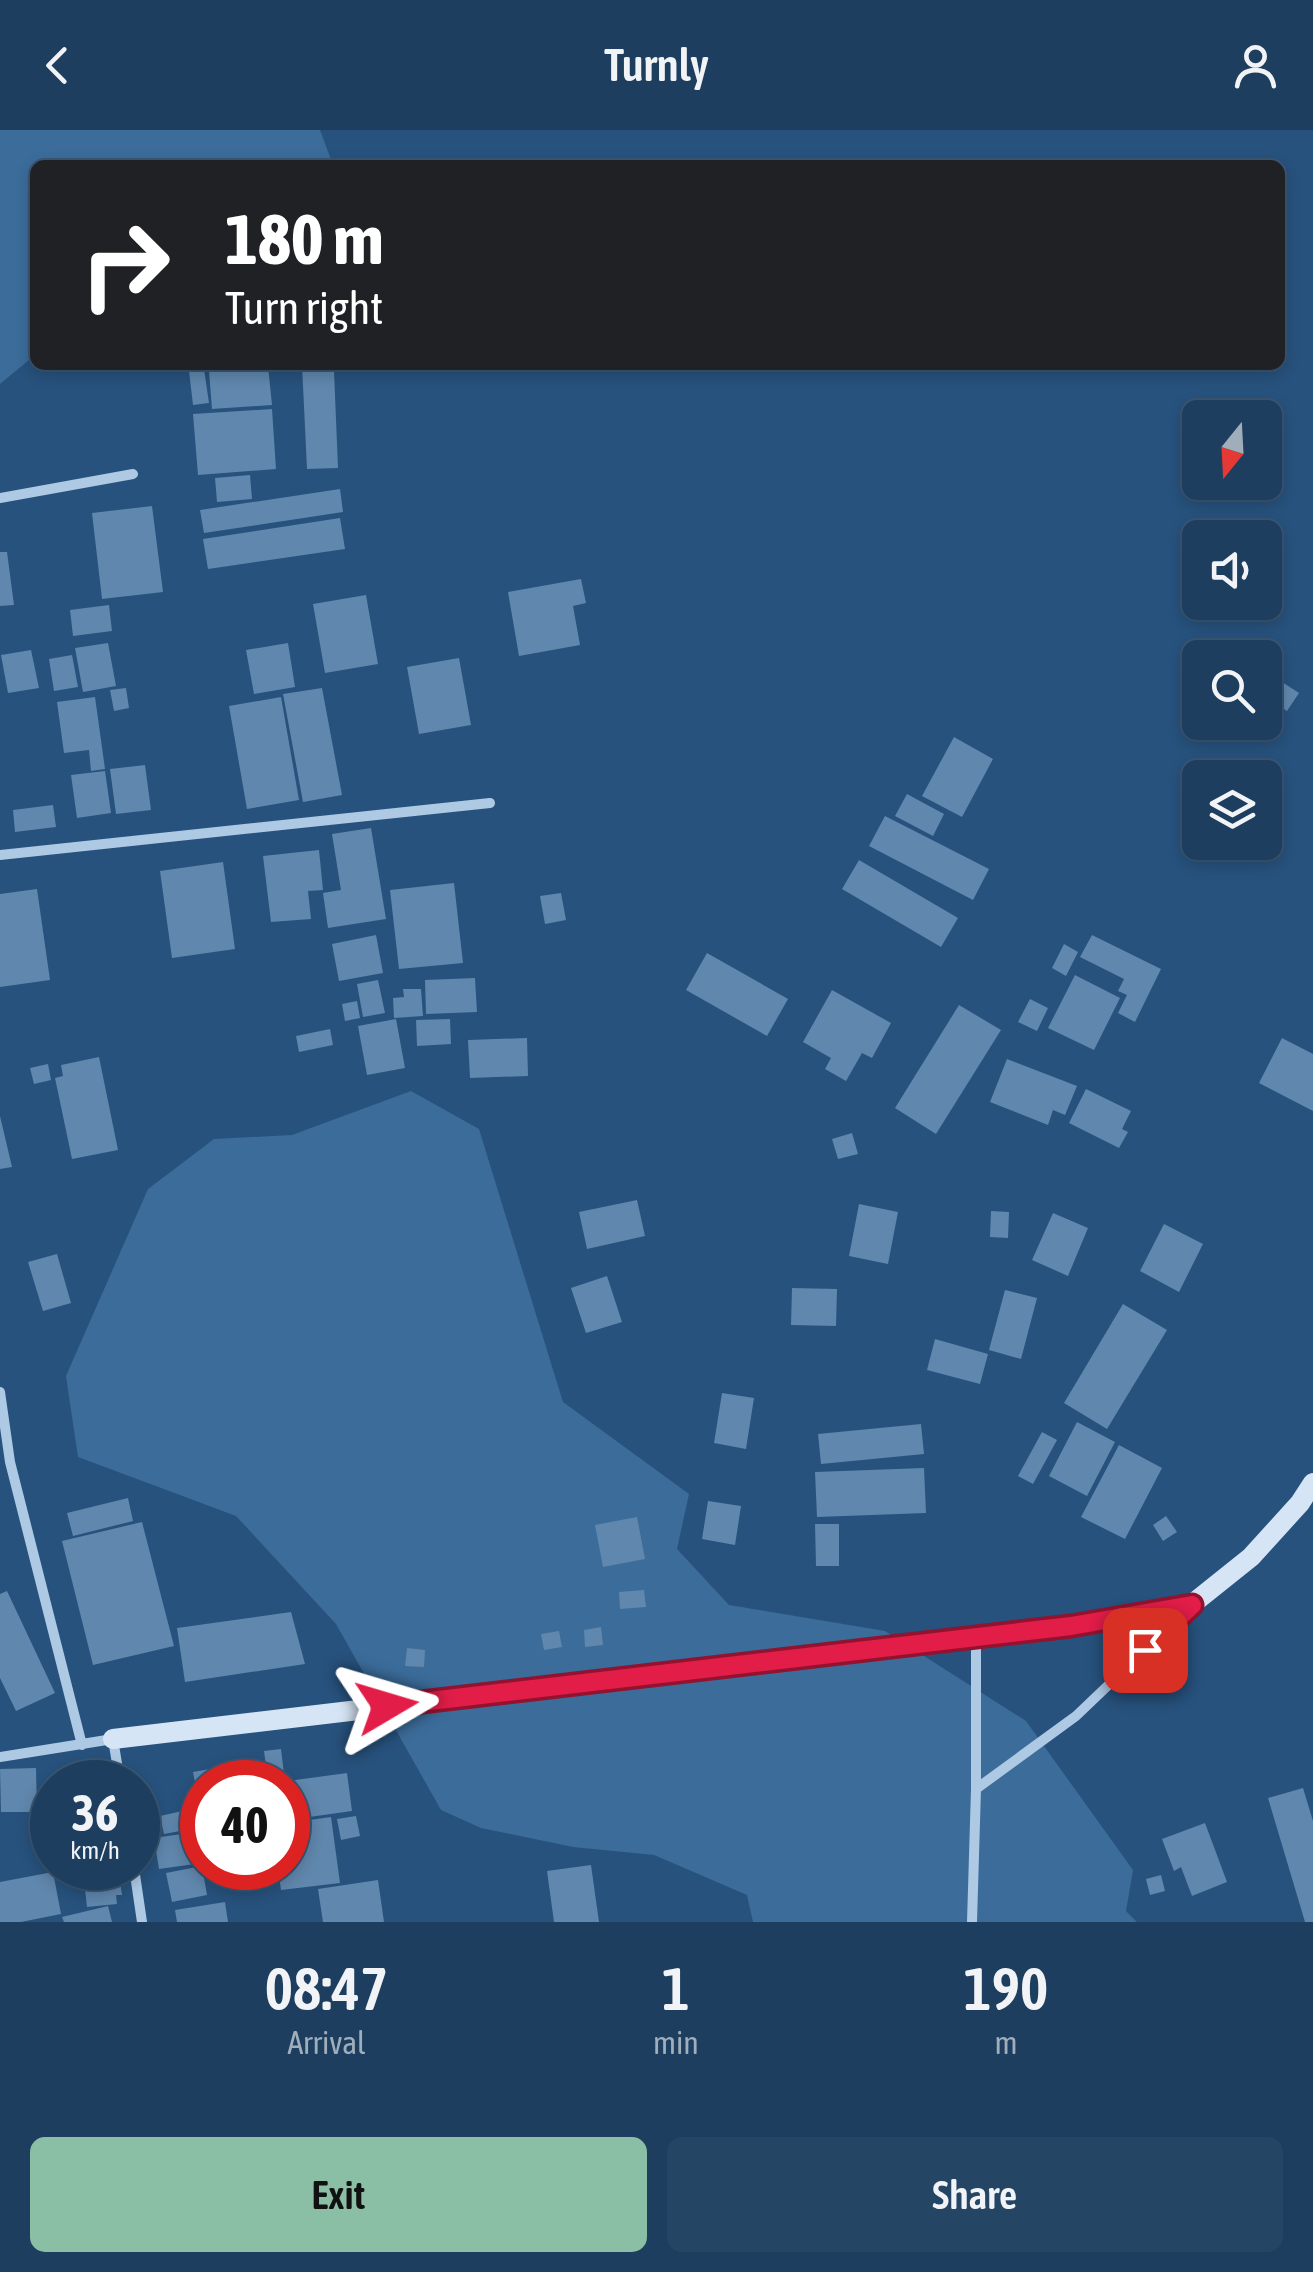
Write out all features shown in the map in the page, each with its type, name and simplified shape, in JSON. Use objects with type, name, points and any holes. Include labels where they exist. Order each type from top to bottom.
[{"type":"street","points":[[0,498],[133,474]]},
{"type":"street","points":[[0,855],[490,803]]},
{"type":"street","points":[[0,1392],[10,1462],[82,1745]]},
{"type":"street","points":[[976,1790],[1076,1716],[1192,1605],[1250,1557],[1300,1503],[1313,1483]]},
{"type":"street","points":[[0,1757],[113,1739],[1071,1626],[1192,1605]]},
{"type":"street","points":[[972,1922],[976,1637]]},
{"type":"street","points":[[113,1739],[116,1760]]},
{"type":"street","points":[[137,1890],[142,1922]]},
{"type":"shaded area","points":[[0,130],[320,130],[331,160],[30,160],[30,359],[0,384]]},
{"type":"shaded area","points":[[411,1091],[479,1129],[563,1402],[689,1494],[677,1549],[729,1605],[885,1631],[1026,1721],[1133,1870],[1126,1911],[1137,1922],[753,1922],[747,1895],[654,1855],[573,1847],[481,1828],[441,1810],[336,1624],[236,1516],[78,1457],[66,1376],[148,1189],[214,1139],[292,1135]]},
{"type":"building","points":[[204,370],[209,403],[193,405],[189,371]]},
{"type":"building","points":[[268,370],[272,405],[212,409],[209,371]]},
{"type":"building","points":[[302,370],[334,371],[338,468],[307,469]]},
{"type":"building","points":[[272,409],[276,469],[198,475],[193,414]]},
{"type":"building","points":[[250,475],[252,499],[217,502],[215,478]]},
{"type":"building","points":[[340,489],[343,512],[204,533],[200,510]]},
{"type":"building","points":[[152,506],[163,592],[102,599],[92,513]]},
{"type":"building","points":[[340,518],[345,549],[208,569],[203,539]]},
{"type":"building","points":[[0,552],[7,552],[14,605],[0,606]]},
{"type":"building","points":[[581,579],[586,603],[573,606],[580,645],[519,656],[508,592]]},
{"type":"building","points":[[366,595],[378,664],[325,673],[313,604]]},
{"type":"building","points":[[109,605],[112,631],[73,636],[70,610]]},
{"type":"building","points":[[108,643],[116,686],[83,692],[75,648]]},
{"type":"building","points":[[288,643],[295,687],[254,694],[246,650]]},
{"type":"building","points":[[31,650],[39,688],[8,693],[1,655]]},
{"type":"building","points":[[72,655],[78,687],[54,691],[49,659]]},
{"type":"building","points":[[459,658],[471,725],[419,734],[407,667]]},
{"type":"building","points":[[1282,682],[1299,693],[1287,711],[1282,708]]},
{"type":"building","points":[[126,688],[129,708],[114,711],[110,690]]},
{"type":"building","points":[[322,688],[342,795],[303,802],[283,694]]},
{"type":"building","points":[[95,697],[105,769],[91,771],[89,750],[64,753],[57,702]]},
{"type":"building","points":[[281,697],[299,800],[247,809],[229,706]]},
{"type":"building","points":[[954,737],[993,759],[962,817],[922,796]]},
{"type":"building","points":[[145,765],[151,810],[116,814],[110,769]]},
{"type":"building","points":[[105,771],[111,813],[77,818],[71,775]]},
{"type":"building","points":[[907,794],[944,814],[933,836],[895,816]]},
{"type":"building","points":[[53,805],[56,827],[15,832],[13,810]]},
{"type":"building","points":[[885,816],[989,869],[973,900],[869,846]]},
{"type":"building","points":[[371,828],[386,919],[328,928],[323,893],[341,890],[332,834]]},
{"type":"building","points":[[319,850],[323,890],[308,891],[311,919],[271,922],[263,856]]},
{"type":"building","points":[[859,860],[958,918],[941,947],[842,889]]},
{"type":"building","points":[[223,862],[235,949],[172,958],[160,871]]},
{"type":"building","points":[[454,883],[463,963],[399,969],[390,890]]},
{"type":"building","points":[[37,889],[50,980],[0,987],[0,894]]},
{"type":"building","points":[[561,893],[566,920],[545,924],[540,896]]},
{"type":"building","points":[[376,935],[383,973],[339,981],[332,944]]},
{"type":"building","points":[[1092,935],[1161,969],[1135,1022],[1118,1013],[1127,995],[1118,991],[1124,979],[1080,957]]},
{"type":"building","points":[[1064,944],[1078,952],[1066,976],[1052,968]]},
{"type":"building","points":[[707,953],[788,999],[767,1036],[686,990]]},
{"type":"building","points":[[1075,975],[1120,998],[1094,1050],[1048,1028]]},
{"type":"building","points":[[475,978],[477,1012],[426,1014],[425,980]]},
{"type":"building","points":[[378,980],[385,1013],[363,1017],[357,984]]},
{"type":"building","points":[[403,989],[421,989],[423,1016],[394,1018],[393,998],[404,997]]},
{"type":"building","points":[[832,990],[891,1023],[872,1058],[862,1053],[846,1081],[825,1069],[831,1058],[803,1042]]},
{"type":"building","points":[[1030,999],[1048,1008],[1037,1031],[1018,1022]]},
{"type":"building","points":[[357,1001],[360,1018],[345,1021],[342,1004]]},
{"type":"building","points":[[959,1005],[1001,1030],[936,1134],[895,1108]]},
{"type":"building","points":[[396,1019],[405,1068],[367,1075],[358,1026]]},
{"type":"building","points":[[450,1019],[451,1044],[417,1046],[416,1020]]},
{"type":"building","points":[[330,1029],[333,1045],[299,1052],[296,1036]]},
{"type":"building","points":[[527,1038],[528,1076],[470,1078],[468,1040]]},
{"type":"building","points":[[1282,1038],[1313,1054],[1313,1111],[1259,1083]]},
{"type":"building","points":[[99,1057],[118,1150],[72,1159],[55,1078],[63,1076],[61,1065]]},
{"type":"building","points":[[1007,1059],[1077,1086],[1065,1115],[1053,1110],[1048,1125],[990,1102]]},
{"type":"building","points":[[48,1064],[51,1080],[34,1084],[30,1068]]},
{"type":"building","points":[[1086,1089],[1131,1111],[1122,1129],[1128,1132],[1119,1148],[1069,1123]]},
{"type":"building","points":[[0,1116],[12,1167],[0,1169]]},
{"type":"building","points":[[852,1133],[858,1154],[838,1159],[832,1139]]},
{"type":"building","points":[[637,1200],[645,1236],[587,1249],[579,1212]]},
{"type":"building","points":[[859,1204],[898,1212],[888,1264],[849,1256]]},
{"type":"building","points":[[991,1211],[1009,1212],[1008,1238],[990,1237]]},
{"type":"building","points":[[1053,1213],[1088,1228],[1068,1276],[1032,1260]]},
{"type":"building","points":[[1164,1224],[1203,1244],[1179,1292],[1140,1271]]},
{"type":"building","points":[[57,1254],[71,1303],[43,1311],[28,1262]]},
{"type":"building","points":[[607,1276],[622,1322],[586,1333],[571,1288]]},
{"type":"building","points":[[792,1288],[837,1289],[836,1326],[791,1325]]},
{"type":"building","points":[[1005,1290],[1037,1298],[1021,1359],[989,1350]]},
{"type":"building","points":[[1123,1304],[1167,1330],[1107,1429],[1064,1403]]},
{"type":"building","points":[[935,1339],[988,1354],[980,1384],[927,1370]]},
{"type":"building","points":[[722,1393],[754,1398],[746,1449],[714,1443]]},
{"type":"building","points":[[1077,1422],[1115,1442],[1087,1496],[1049,1476]]},
{"type":"building","points":[[921,1424],[924,1454],[821,1464],[818,1434]]},
{"type":"building","points":[[1042,1432],[1057,1440],[1033,1484],[1018,1476]]},
{"type":"building","points":[[1119,1445],[1162,1468],[1125,1539],[1081,1517]]},
{"type":"building","points":[[924,1468],[926,1513],[817,1517],[815,1472]]},
{"type":"building","points":[[128,1498],[133,1521],[73,1536],[67,1513]]},
{"type":"building","points":[[708,1501],[741,1506],[735,1545],[702,1539]]},
{"type":"building","points":[[1166,1516],[1177,1532],[1163,1541],[1153,1525]]},
{"type":"building","points":[[637,1517],[645,1559],[603,1567],[595,1525]]},
{"type":"building","points":[[142,1522],[174,1646],[93,1665],[62,1541]]},
{"type":"building","points":[[815,1524],[839,1524],[839,1566],[816,1566]]},
{"type":"building","points":[[644,1590],[646,1607],[620,1609],[619,1592]]},
{"type":"building","points":[[7,1591],[55,1693],[16,1711],[0,1678],[0,1594]]},
{"type":"building","points":[[291,1612],[305,1664],[185,1682],[177,1628]]},
{"type":"building","points":[[601,1627],[603,1645],[585,1647],[584,1630]]},
{"type":"building","points":[[559,1631],[562,1647],[544,1650],[541,1634]]},
{"type":"building","points":[[407,1648],[425,1650],[424,1667],[405,1666]]},
{"type":"building","points":[[281,1749],[282,1760],[265,1760],[264,1751]]},
{"type":"building","points":[[30,1768],[30,1812],[1,1812],[0,1769]]},
{"type":"building","points":[[347,1773],[352,1811],[310,1817],[310,1778]]},
{"type":"building","points":[[1303,1788],[1313,1821],[1313,1922],[1305,1922],[1268,1798]]},
{"type":"building","points":[[180,1812],[180,1831],[164,1834],[160,1816]]},
{"type":"building","points":[[356,1816],[360,1836],[341,1840],[337,1819]]},
{"type":"building","points":[[331,1817],[340,1883],[310,1887],[310,1820]]},
{"type":"building","points":[[1205,1823],[1227,1882],[1192,1896],[1181,1867],[1174,1871],[1162,1839]]},
{"type":"building","points":[[180,1834],[180,1866],[160,1869],[160,1837]]},
{"type":"building","points":[[591,1865],[599,1922],[554,1922],[547,1871]]},
{"type":"building","points":[[180,1870],[180,1890],[206,1890],[207,1895],[172,1902],[166,1873]]},
{"type":"building","points":[[1161,1875],[1165,1891],[1150,1895],[1146,1879]]},
{"type":"building","points":[[30,1876],[30,1890],[56,1890],[61,1914],[0,1922],[0,1882]]},
{"type":"building","points":[[378,1880],[384,1922],[323,1922],[318,1889]]},
{"type":"building","points":[[85,1890],[121,1890],[122,1895],[116,1895],[117,1904],[87,1907]]},
{"type":"building","points":[[225,1902],[228,1922],[177,1922],[175,1910]]},
{"type":"building","points":[[108,1906],[112,1922],[64,1922],[62,1917]]},
{"type":"route","points":[[387,1706],[1071,1626],[1192,1605],[1145,1650]]}]
